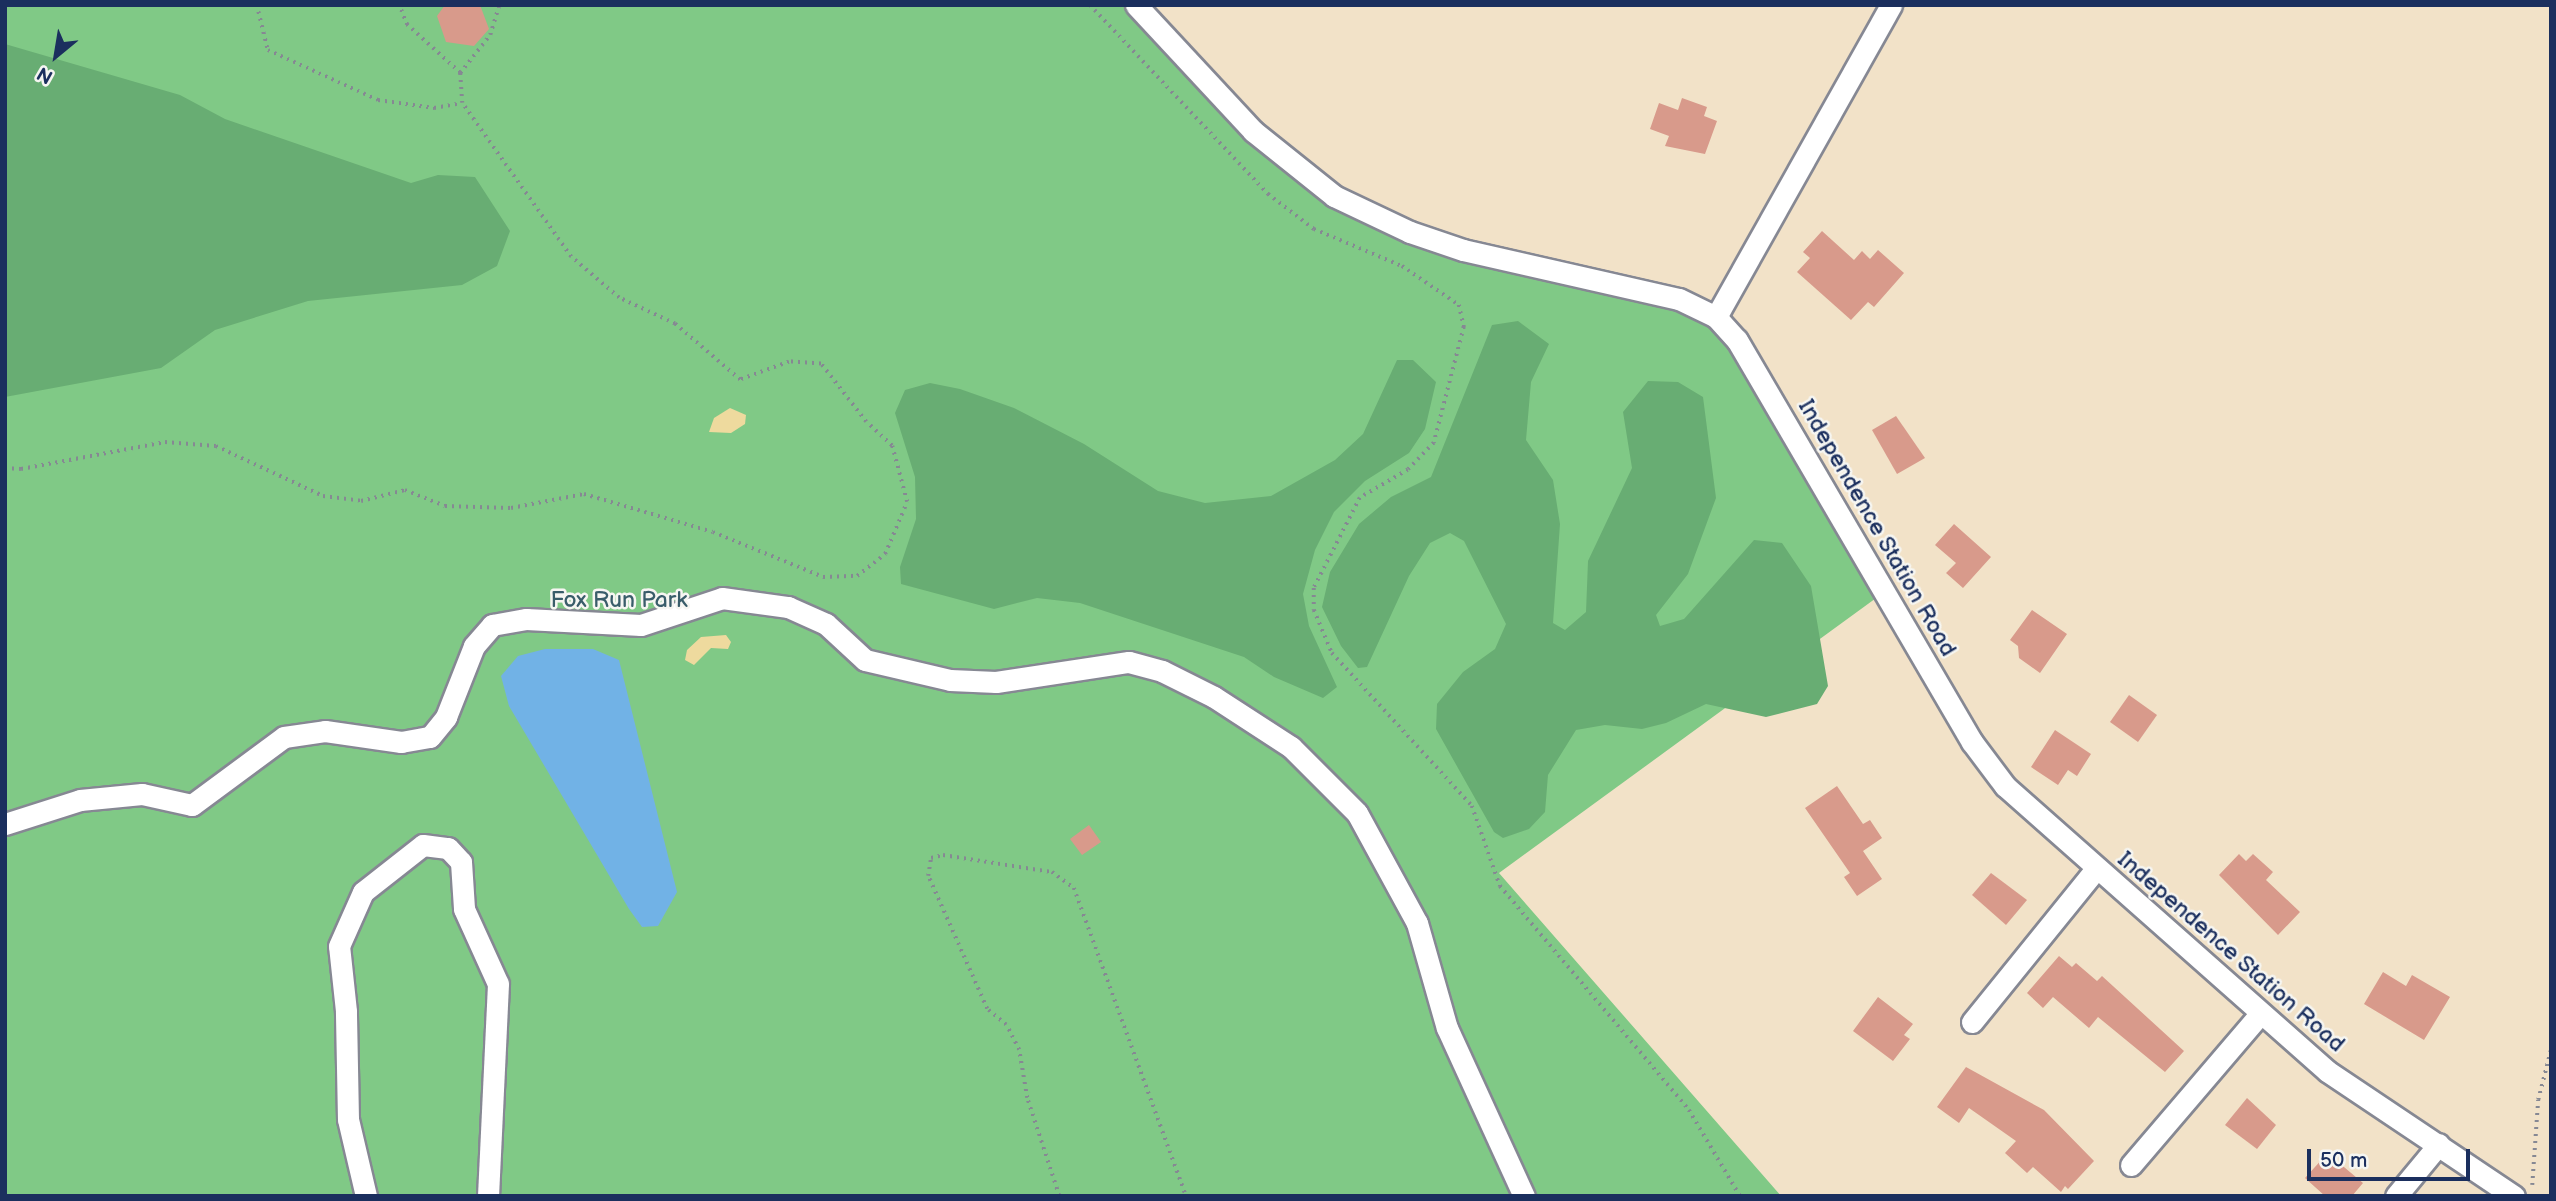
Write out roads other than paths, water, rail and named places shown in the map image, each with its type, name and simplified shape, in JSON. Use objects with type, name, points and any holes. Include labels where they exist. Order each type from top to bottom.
[{"type":"street","name":"Independence Station Road","points":[[1136,5],[1253,131],[1334,196],[1410,232],[1463,250],[1679,299],[1716,317],[1737,340],[1972,742],[2022,805],[2327,1071],[2439,1144],[2522,1193]]},
{"type":"street","points":[[1716,317],[1891,5]]},
{"type":"street","points":[[5,824],[80,800],[142,794],[192,806],[284,737],[325,732],[401,742],[430,737],[446,717],[474,646],[492,625],[526,619],[641,625],[722,598],[788,607],[826,624],[866,660],[950,680],[996,682],[1129,662],[1162,671],[1214,697],[1291,747],[1357,813],[1417,923],[1447,1028],[1524,1196]]},
{"type":"street","points":[[366,1196],[348,1119],[346,1011],[339,946],[363,892],[423,845],[448,848],[460,862],[464,909],[498,984],[488,1196]]},
{"type":"street","points":[[1972,1022],[2095,870]]},
{"type":"street","points":[[2131,1166],[2259,1014]]},
{"type":"street","points":[[2396,1196],[2439,1144]]},
{"type":"water","points":[[545,649],[593,649],[619,660],[677,892],[658,926],[642,927],[629,909],[509,706],[501,676],[518,656]]},
{"type":"park label","name":"Fox Run Park","points":[[619,600]]}]
